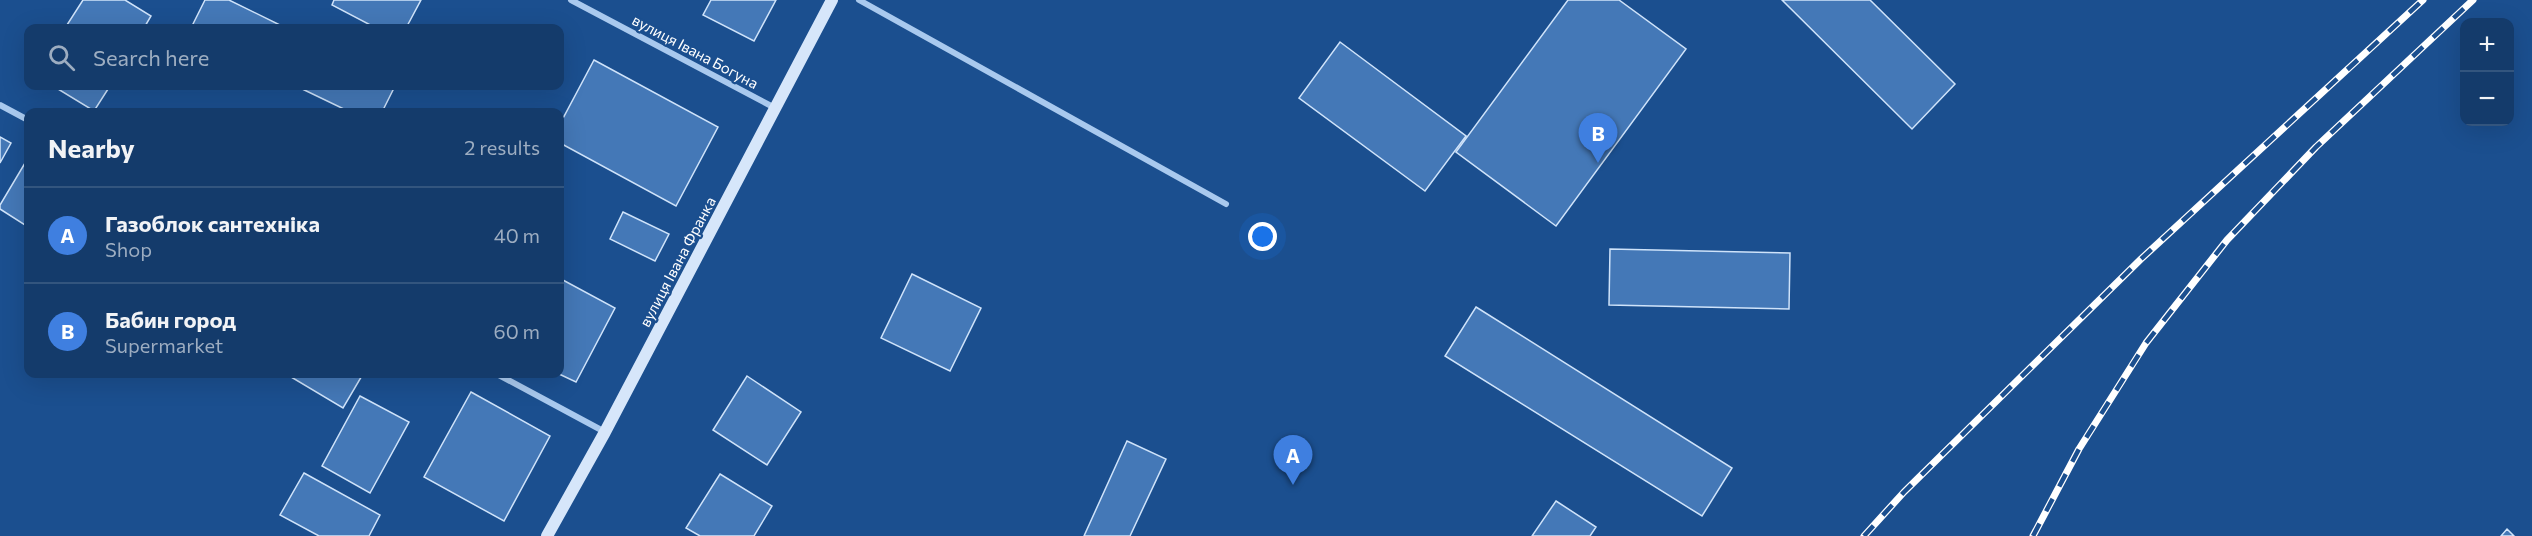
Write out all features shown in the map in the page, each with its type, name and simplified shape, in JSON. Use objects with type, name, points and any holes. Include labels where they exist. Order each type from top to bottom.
[{"type":"main road","name":"вулиця Івана Франка","points":[[547,536],[605,432],[832,0]]},
{"type":"street","name":"вулиця Івана Богуна","points":[[571,0],[775,109]]},
{"type":"street","points":[[859,0],[1226,204]]},
{"type":"street","points":[[0,105],[24,118]]},
{"type":"street","points":[[504,378],[605,432]]},
{"type":"building","points":[[83,0],[125,0],[151,16],[146,24],[68,24]]},
{"type":"building","points":[[205,0],[229,0],[278,24],[193,24]]},
{"type":"building","points":[[334,0],[421,0],[408,24],[368,24],[332,5]]},
{"type":"building","points":[[711,0],[776,0],[754,41],[703,15]]},
{"type":"building","points":[[1568,0],[1619,0],[1686,49],[1556,226],[1456,152]]},
{"type":"building","points":[[1782,0],[1870,0],[1955,84],[1912,129]]},
{"type":"building","points":[[1340,42],[1466,136],[1425,191],[1299,98]]},
{"type":"building","points":[[594,60],[718,127],[676,206],[564,145],[564,116]]},
{"type":"building","points":[[60,90],[107,90],[96,108],[89,108]]},
{"type":"building","points":[[304,90],[393,90],[384,108],[342,108]]},
{"type":"building","points":[[0,137],[11,143],[0,163]]},
{"type":"building","points":[[24,165],[24,224],[0,209],[0,205]]},
{"type":"building","points":[[623,212],[669,234],[655,261],[610,239]]},
{"type":"building","points":[[1610,249],[1790,253],[1789,309],[1609,305]]},
{"type":"building","points":[[912,274],[981,308],[950,371],[881,338]]},
{"type":"building","points":[[564,281],[615,308],[576,382],[564,376]]},
{"type":"building","points":[[1476,307],[1732,468],[1702,516],[1445,356]]},
{"type":"building","points":[[747,376],[801,412],[767,465],[713,430]]},
{"type":"building","points":[[293,378],[361,378],[343,408]]},
{"type":"building","points":[[471,392],[550,436],[504,521],[424,477]]},
{"type":"building","points":[[360,396],[409,422],[370,493],[322,466]]},
{"type":"building","points":[[1127,441],[1166,459],[1130,536],[1084,536]]},
{"type":"building","points":[[304,473],[380,515],[369,536],[319,536],[280,515]]},
{"type":"building","points":[[720,474],[772,506],[754,536],[700,536],[686,528]]},
{"type":"building","points":[[1556,501],[1596,527],[1590,536],[1532,536]]},
{"type":"building","points":[[2507,529],[2514,536],[2501,536]]},
{"type":"railway","points":[[1864,536],[1904,492],[2141,259],[2423,0]]},
{"type":"railway","points":[[2033,536],[2079,449],[2146,343],[2227,240],[2316,147],[2473,0]]},
{"type":"place","name":"Бабин город","points":[[1598,163]]},
{"type":"place","name":"Газоблок сантехніка","points":[[1293,485]]}]
